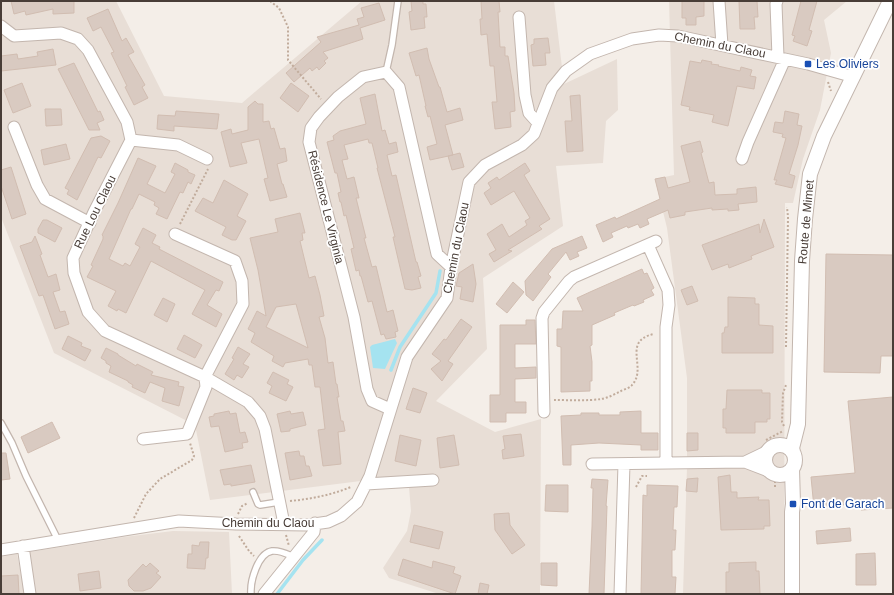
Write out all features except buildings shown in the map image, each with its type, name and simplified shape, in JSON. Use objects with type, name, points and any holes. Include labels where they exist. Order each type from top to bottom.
[{"type":"street","points":[[719,1],[722,45]]},
{"type":"street","points":[[742,159],[781,58],[776,4],[777,1]]},
{"type":"street","name":"Route de Mimet","points":[[793,452],[792,448],[798,424],[804,218],[810,174],[824,136],[890,1]]},
{"type":"street","points":[[519,17],[525,95],[529,113],[538,123]]},
{"type":"street","points":[[1,26],[14,36],[61,33],[78,39],[88,50],[127,122],[131,140],[178,145],[207,159]]},
{"type":"street","name":"Chemin du Claou","points":[[1,550],[179,521],[307,525],[328,522],[341,516],[357,502],[370,476],[407,357],[446,298],[469,182],[485,164],[522,145],[534,134],[552,88],[566,71],[590,54],[632,39],[659,35],[678,36],[808,64],[854,77]]},
{"type":"street","name":"Résidence Le Virginia","points":[[386,72],[363,77],[318,117],[311,128],[309,142],[354,317],[367,389],[372,401],[390,409]]},
{"type":"street","points":[[386,72],[399,87],[437,254],[451,267]]},
{"type":"street","points":[[14,127],[37,185],[45,199],[90,223]]},
{"type":"street","name":"Rue Lou Claou","points":[[131,140],[72,258],[74,273],[88,312],[105,331],[205,377],[248,402],[260,416],[265,429],[284,501],[284,524]]},
{"type":"street","points":[[143,439],[186,434],[206,387],[205,377],[243,304],[242,281],[235,261],[175,234]]},
{"type":"street","points":[[544,412],[542,318],[544,312],[569,281],[652,243],[669,296],[666,334],[666,463]]},
{"type":"street","name":"Route de Mimet","points":[[773,448],[788,431],[798,413]]},
{"type":"street","points":[[744,462],[773,448],[786,446],[793,452],[795,461],[792,469],[792,594]]},
{"type":"street","points":[[773,448],[765,460],[768,469],[773,473],[785,492],[792,512]]},
{"type":"street","points":[[592,464],[744,462],[773,473],[785,474],[792,469]]},
{"type":"street","points":[[620,594],[624,464]]},
{"type":"street","points":[[366,484],[433,480]]},
{"type":"street","points":[[264,594],[314,532],[315,523]]},
{"type":"street","points":[[23,546],[30,594]]},
{"type":"lane","points":[[386,72],[392,45],[398,1]]},
{"type":"lane","points":[[1,423],[58,540]]},
{"type":"lane","points":[[253,492],[258,504],[260,505],[284,501]]},
{"type":"lane","points":[[251,594],[251,584],[256,566],[266,554],[271,551],[280,551],[294,557]]},
{"type":"path","points":[[270,1],[279,8],[288,27],[288,60],[328,108]]},
{"type":"path","points":[[828,80],[831,88],[831,98],[841,102]]},
{"type":"path","points":[[175,234],[208,168],[207,159]]},
{"type":"path","points":[[786,352],[787,207]]},
{"type":"path","points":[[544,400],[601,399],[611,396],[631,386],[638,373],[636,350],[638,343],[653,334],[666,334]]},
{"type":"path","points":[[786,384],[783,393],[782,422],[786,429]]},
{"type":"path","points":[[128,529],[146,494],[160,479],[192,460],[194,456],[186,434]]},
{"type":"path","points":[[635,494],[636,487],[642,476],[653,475]]},
{"type":"path","points":[[284,501],[311,499],[337,493],[354,486]]},
{"type":"path","points":[[237,518],[238,511],[242,506],[256,500]]},
{"type":"path","points":[[284,524],[288,544],[294,557]]},
{"type":"path","points":[[239,536],[249,551],[261,561]]},
{"type":"shaded area","points":[[1,1],[116,1],[164,96],[242,103],[362,1],[554,1],[564,84],[617,59],[618,110],[606,121],[603,163],[556,166],[563,226],[483,278],[487,349],[436,401],[495,432],[541,419],[540,594],[439,594],[389,578],[383,568],[407,531],[411,511],[408,475],[210,500],[195,425],[54,353],[1,217]]},
{"type":"shaded area","points":[[669,1],[847,1],[824,20],[831,53],[820,110],[803,159],[793,203],[785,203],[784,594],[683,594],[687,467],[687,378],[667,228],[655,179],[674,175]]},
{"type":"shaded area","points":[[173,531],[229,532],[232,594],[35,594],[30,552]]},
{"type":"shaded area","points":[[17,554],[25,594],[1,594],[1,557]]},
{"type":"water","points":[[395,339],[397,343],[385,369],[373,368],[370,347],[372,345]]},
{"type":"waterway","points":[[391,370],[400,347],[436,293],[440,271]]},
{"type":"waterway","points":[[277,594],[303,560],[322,540]]},
{"type":"place","name":"Les Oliviers","points":[[808,64]]},
{"type":"place","name":"Font de Garach","points":[[793,504]]}]
